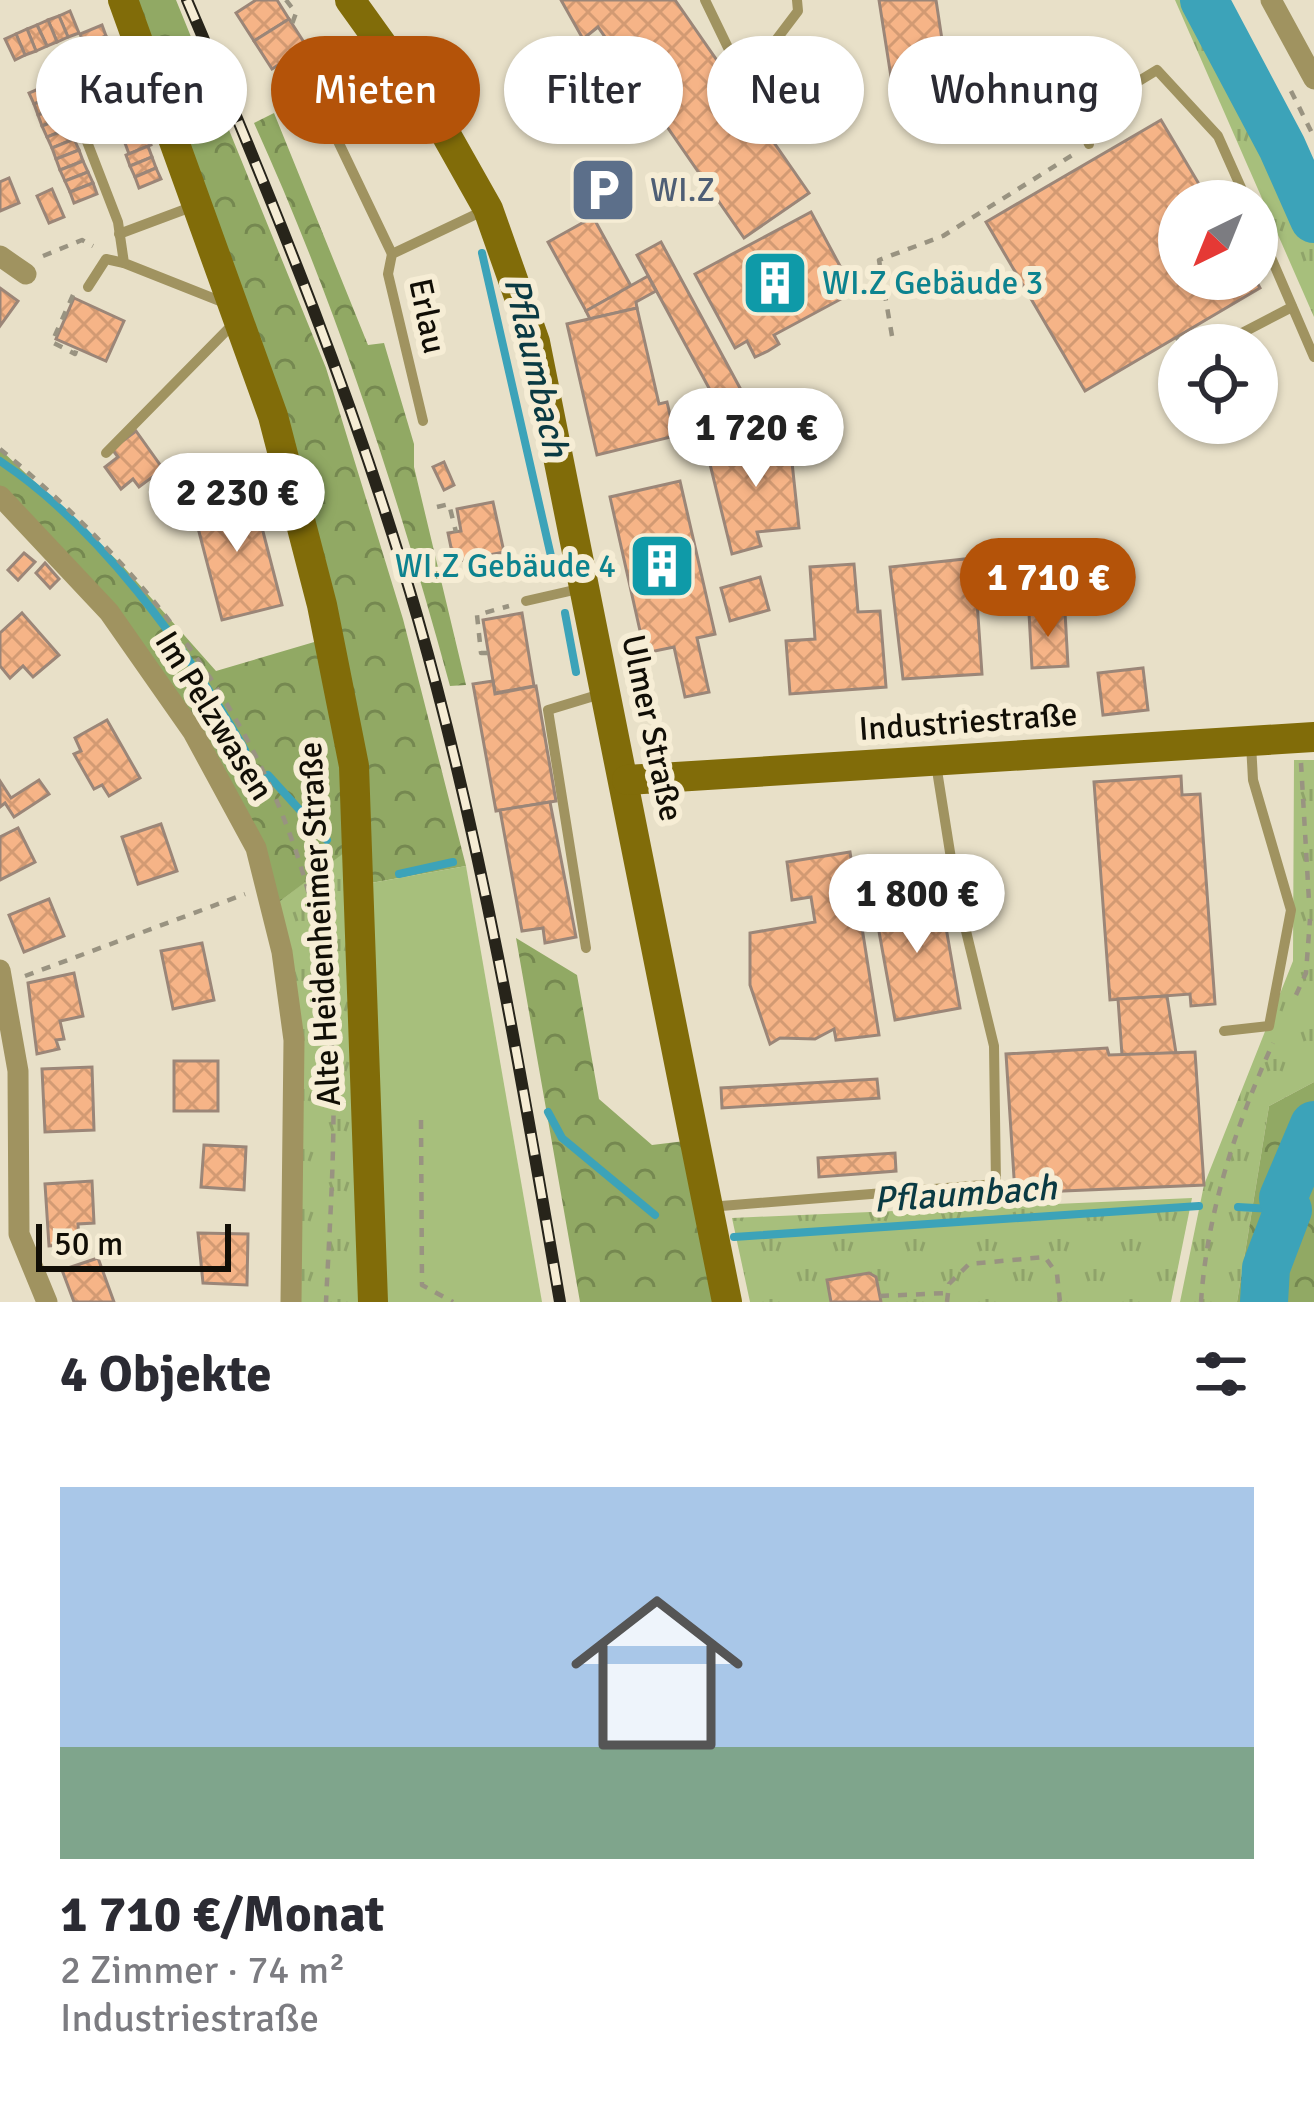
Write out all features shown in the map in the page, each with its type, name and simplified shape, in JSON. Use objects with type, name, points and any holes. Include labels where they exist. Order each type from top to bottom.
[{"type":"street","name":"Alte Heidenheimer Straße","points":[[123,0],[273,416],[322,604],[354,766],[374,1302]]},
{"type":"street","name":"Ulmer Straße","points":[[350,0],[443,131],[488,209],[536,342],[627,780],[727,1302]]},
{"type":"street","points":[[1271,0],[1314,80]]},
{"type":"street","points":[[0,256],[26,274]]},
{"type":"street","name":"Im Pelzwasen","points":[[0,496],[109,611],[193,732],[256,848],[282,952],[295,1040],[291,1302]]},
{"type":"street","name":"Industriestraße","points":[[627,780],[1314,737]]},
{"type":"street","points":[[1,977],[17,1071],[10,1234],[47,1302]]},
{"type":"lane","points":[[705,0],[734,59],[776,40],[798,11],[797,0]]},
{"type":"lane","points":[[1142,79],[1157,70],[1218,136],[1237,180]]},
{"type":"lane","points":[[86,144],[119,234],[124,263]]},
{"type":"lane","points":[[339,144],[392,254]]},
{"type":"lane","points":[[119,234],[197,205]]},
{"type":"lane","name":"Erlau","points":[[423,421],[388,274],[392,254],[488,209]]},
{"type":"lane","points":[[88,287],[106,259],[236,312],[106,453]]},
{"type":"lane","points":[[1278,274],[1314,357]]},
{"type":"lane","points":[[1259,324],[1292,307]]},
{"type":"lane","points":[[526,602],[586,587]]},
{"type":"lane","points":[[586,949],[548,710],[608,692]]},
{"type":"lane","points":[[1225,1031],[1269,1026],[1291,910],[1253,780],[1251,741]]},
{"type":"lane","points":[[709,1207],[996,1184],[994,1046],[956,890],[936,760]]},
{"type":"path","points":[[286,0],[296,13],[292,24]]},
{"type":"path","points":[[892,336],[879,260],[943,236],[1090,144]]},
{"type":"path","points":[[26,274],[41,257],[82,240],[124,263]]},
{"type":"path","points":[[77,348],[75,354],[52,342],[74,293],[88,287]]},
{"type":"path","points":[[437,507],[449,504],[456,532]]},
{"type":"path","points":[[488,653],[482,652],[477,615],[526,602]]},
{"type":"path","points":[[1,977],[266,886]]},
{"type":"path","points":[[421,1120],[422,1285],[453,1302]]},
{"type":"path","points":[[947,1302],[948,1293],[969,1264],[1045,1257],[1058,1274],[1060,1302]]},
{"type":"path","points":[[880,1296],[948,1293]]},
{"type":"green space","points":[[129,0],[176,0],[191,36],[141,36]]},
{"type":"green space","points":[[1175,0],[1227,0],[1314,175],[1314,317],[1278,235],[1278,180],[1254,180]]},
{"type":"green space","points":[[271,114],[271,144],[287,144],[368,345],[384,343],[414,444],[414,467],[466,685],[450,686],[363,400],[254,123]]},
{"type":"green space","points":[[179,144],[235,144],[326,368],[403,619],[466,866],[371,883],[369,834],[271,908],[256,848],[109,611],[0,496],[0,449],[121,564],[216,671],[321,640],[273,416]]},
{"type":"green space","points":[[1294,760],[1314,760],[1314,1082],[1269,1106],[1237,1302],[1180,1302],[1204,1185],[1293,961]]},
{"type":"green space","points":[[357,842],[373,1302],[291,1302],[294,1040],[271,908]]},
{"type":"green space","points":[[466,866],[542,1302],[384,1302],[371,883]]},
{"type":"green space","points":[[516,938],[577,975],[599,1099],[652,1145],[685,1141],[717,1302],[580,1302]]},
{"type":"green space","points":[[1314,1082],[1314,1302],[1237,1302],[1269,1106]]},
{"type":"green space","points":[[1192,1198],[1171,1302],[750,1302],[732,1218]]},
{"type":"building","points":[[256,0],[277,0],[289,19],[254,41],[236,13]]},
{"type":"building","points":[[561,0],[675,0],[707,46],[707,144],[775,144],[809,193],[744,238],[679,144],[683,144],[683,36],[604,36],[598,27],[581,36]]},
{"type":"building","points":[[879,0],[936,0],[941,36],[888,36],[888,58]]},
{"type":"building","points":[[70,11],[79,33],[68,36],[59,16]]},
{"type":"building","points":[[59,16],[68,36],[55,36],[48,20]]},
{"type":"building","points":[[289,19],[300,36],[271,36],[271,67],[254,41]]},
{"type":"building","points":[[48,20],[55,36],[42,36],[37,25]]},
{"type":"building","points":[[37,25],[42,36],[36,36],[36,51],[27,29]]},
{"type":"building","points":[[102,25],[106,36],[81,36]]},
{"type":"building","points":[[27,29],[36,51],[25,55],[16,34]]},
{"type":"building","points":[[16,34],[25,55],[15,60],[5,39]]},
{"type":"building","points":[[1161,120],[1197,180],[1158,180],[1158,300],[1240,300],[1199,324],[1158,324],[1158,348],[1085,391],[986,222],[1120,144],[1142,144],[1142,131]]},
{"type":"building","points":[[76,144],[79,150],[56,159],[52,148]]},
{"type":"building","points":[[125,144],[151,144],[151,145],[129,154]]},
{"type":"building","points":[[148,146],[152,157],[130,166],[126,155]]},
{"type":"building","points":[[79,150],[83,161],[60,170],[56,159]]},
{"type":"building","points":[[152,157],[156,168],[135,177],[130,166]]},
{"type":"building","points":[[83,161],[88,172],[65,181],[60,170]]},
{"type":"building","points":[[156,168],[161,179],[139,188],[135,177]]},
{"type":"building","points":[[88,172],[93,183],[70,192],[65,181]]},
{"type":"building","points":[[9,178],[19,203],[0,211],[0,182]]},
{"type":"building","points":[[93,183],[97,194],[74,203],[70,192]]},
{"type":"building","points":[[52,189],[64,217],[49,223],[37,196]]},
{"type":"building","name":"WI.Z Gebäude 3","points":[[811,212],[854,292],[774,335],[779,344],[768,351],[755,357],[747,341],[735,348],[695,274]]},
{"type":"building","points":[[593,217],[631,286],[586,311],[548,242]]},
{"type":"building","points":[[661,242],[747,401],[723,414],[637,255]]},
{"type":"building","points":[[648,276],[656,291],[636,302],[637,308],[590,319],[586,311]]},
{"type":"building","points":[[0,288],[18,301],[0,326]]},
{"type":"building","points":[[74,298],[124,321],[106,361],[56,339]]},
{"type":"building","points":[[637,308],[659,404],[667,402],[675,436],[597,455],[567,324]]},
{"type":"building","points":[[136,431],[163,469],[139,487],[133,479],[121,489],[105,467],[118,457],[112,449]]},
{"type":"building","points":[[789,434],[799,528],[757,532],[761,546],[732,554],[709,460],[757,436]]},
{"type":"building","points":[[444,462],[454,485],[444,490],[433,467]]},
{"type":"building","name":"WI.Z Gebäude 4","points":[[680,481],[715,634],[697,638],[709,692],[685,697],[674,647],[645,653],[610,497]]},
{"type":"building","points":[[252,489],[282,605],[222,620],[192,505]]},
{"type":"building","points":[[493,502],[504,552],[454,562],[448,533],[461,531],[457,509]]},
{"type":"building","points":[[24,553],[35,562],[18,580],[8,570]]},
{"type":"building","points":[[974,558],[982,674],[903,679],[890,567]]},
{"type":"building","points":[[45,563],[59,579],[50,588],[36,573]]},
{"type":"building","points":[[854,564],[858,612],[880,611],[886,687],[790,694],[786,641],[815,639],[810,567]]},
{"type":"building","points":[[760,577],[769,610],[730,621],[721,588]]},
{"type":"building","points":[[1065,612],[1068,666],[1032,668],[1029,613]]},
{"type":"building","points":[[22,613],[59,655],[33,677],[23,666],[10,678],[0,666],[0,633]]},
{"type":"building","points":[[522,613],[534,686],[495,693],[483,620]]},
{"type":"building","points":[[1143,668],[1148,710],[1103,715],[1098,673]]},
{"type":"building","points":[[493,681],[495,694],[536,686],[556,801],[496,811],[473,684]]},
{"type":"building","points":[[107,720],[140,778],[109,796],[102,785],[94,789],[74,754],[81,751],[75,738]]},
{"type":"building","points":[[1181,776],[1182,795],[1200,794],[1215,1004],[1191,1006],[1190,994],[1110,1000],[1094,782]]},
{"type":"building","points":[[39,780],[49,794],[14,817],[5,803],[0,807],[0,781],[11,798]]},
{"type":"building","points":[[550,802],[576,937],[545,943],[543,928],[522,931],[500,810]]},
{"type":"building","points":[[161,824],[177,871],[138,884],[122,837]]},
{"type":"building","points":[[18,828],[35,862],[0,880],[0,837]]},
{"type":"building","points":[[850,852],[879,1035],[836,1040],[834,1029],[815,1039],[780,1038],[770,1044],[750,985],[750,933],[815,922],[811,897],[792,900],[787,862]]},
{"type":"building","points":[[940,893],[960,1008],[895,1020],[874,904]]},
{"type":"building","points":[[49,899],[64,936],[24,952],[9,915]]},
{"type":"building","points":[[202,943],[214,1000],[173,1009],[161,951]]},
{"type":"building","points":[[74,973],[83,1016],[60,1021],[64,1039],[56,1040],[59,1049],[37,1054],[28,983]]},
{"type":"building","points":[[1167,996],[1176,1053],[1122,1055],[1118,999]]},
{"type":"building","points":[[1107,1048],[1109,1055],[1195,1052],[1204,1185],[1015,1193],[1006,1054]]},
{"type":"building","points":[[174,1061],[218,1061],[218,1111],[174,1111]]},
{"type":"building","points":[[92,1067],[94,1130],[45,1132],[42,1069]]},
{"type":"building","points":[[877,1079],[879,1098],[722,1108],[721,1088]]},
{"type":"building","points":[[204,1145],[246,1147],[244,1190],[201,1187]]},
{"type":"building","points":[[895,1153],[896,1171],[819,1177],[818,1158]]},
{"type":"building","points":[[92,1181],[94,1223],[78,1224],[79,1244],[49,1246],[45,1184]]},
{"type":"building","points":[[198,1233],[248,1234],[247,1285],[203,1283]]},
{"type":"building","points":[[98,1258],[114,1302],[74,1302],[62,1270]]},
{"type":"building","points":[[869,1273],[876,1277],[881,1302],[831,1302],[827,1280]]},
{"type":"waterway","points":[[1204,0],[1282,147],[1314,219]]},
{"type":"waterway","name":"Pflaumbach","points":[[482,253],[553,565]]},
{"type":"waterway","points":[[0,461],[71,519],[138,592],[196,671],[245,750]]},
{"type":"waterway","name":"Pflaumbach","points":[[565,613],[576,672]]},
{"type":"waterway","points":[[268,775],[327,840]]},
{"type":"waterway","points":[[399,874],[453,862]]},
{"type":"waterway","points":[[548,1112],[562,1138],[655,1215]]},
{"type":"waterway","name":"Pflaumbach","points":[[1264,1302],[1266,1268],[1288,1210],[1283,1198],[1314,1125]]},
{"type":"waterway","name":"Pflaumbach","points":[[734,1237],[1199,1206]]},
{"type":"waterway","name":"Pflaumbach","points":[[1238,1207],[1288,1210]]},
{"type":"railway","points":[[187,0],[312,306],[418,619],[481,873],[560,1302]]},
{"type":"place","name":"WI.Z","points":[[603,190]]},
{"type":"place","name":"WI.Z Gebäude 3","points":[[775,283]]},
{"type":"place","name":"WI.Z Gebäude 4","points":[[662,566]]}]
